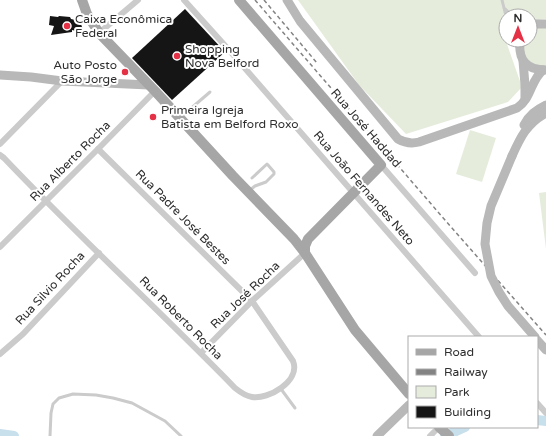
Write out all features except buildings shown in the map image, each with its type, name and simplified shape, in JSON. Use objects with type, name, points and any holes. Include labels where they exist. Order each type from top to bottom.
[{"type":"main road","points":[[82,0],[87,14],[99,33],[294,239],[305,253],[355,330],[408,393]]},
{"type":"main road","name":"Rua José Haddad","points":[[239,0],[381,165]]},
{"type":"main road","points":[[287,0],[300,21],[398,138],[403,142],[419,142],[514,110],[524,103],[530,94],[536,78],[545,70]]},
{"type":"main road","points":[[520,50],[523,61],[526,92],[524,103]]},
{"type":"main road","points":[[523,61],[530,68],[545,70]]},
{"type":"main road","points":[[0,75],[152,88]]},
{"type":"main road","points":[[516,147],[521,131],[528,117],[536,109],[546,105]]},
{"type":"main road","points":[[534,336],[508,306],[499,292],[492,276],[485,244],[487,223],[491,206],[516,147],[525,131],[533,121],[546,113]]},
{"type":"main road","points":[[305,253],[305,246],[308,239],[381,165]]},
{"type":"main road","points":[[294,239],[301,241],[308,239]]},
{"type":"main road","points":[[538,341],[546,350]]},
{"type":"main road","points":[[377,436],[408,406]]},
{"type":"street","points":[[99,33],[138,0]]},
{"type":"street","name":"Rua João Fernandes Neto","points":[[184,0],[478,336]]},
{"type":"street","points":[[0,144],[62,81]]},
{"type":"street","name":"Rua Alberto Rocha","points":[[0,247],[98,149],[152,88]]},
{"type":"street","name":"Rua Padre José Bestes","points":[[98,149],[252,301]]},
{"type":"street","name":"Rua Roberto Rocha","points":[[0,156],[4,158],[45,201],[99,252],[235,388],[246,396],[257,397],[267,395],[280,389],[288,382],[294,373],[295,365],[252,301]]},
{"type":"street","name":"Rua José Haddad","points":[[381,165],[475,273]]},
{"type":"street","name":"Rua Silvio Rocha","points":[[0,354],[23,334],[99,252]]},
{"type":"street","name":"Rua José Rocha","points":[[201,353],[252,301],[305,253]]},
{"type":"street","points":[[538,404],[545,412]]},
{"type":"street","points":[[430,436],[442,430]]},
{"type":"lane","points":[[502,0],[504,8]]},
{"type":"lane","points":[[180,119],[210,92]]},
{"type":"lane","points":[[248,191],[255,186],[266,182],[274,174],[274,172],[267,164],[252,178]]},
{"type":"lane","points":[[280,389],[295,408]]},
{"type":"lane","points":[[50,436],[51,412],[53,404],[58,398],[73,394],[96,395],[132,403],[165,421],[181,436]]},
{"type":"green space","points":[[298,0],[546,0],[546,19],[538,20],[538,8],[498,8],[498,48],[508,48],[522,87],[508,102],[406,134],[359,85]]},
{"type":"green space","points":[[546,27],[546,67],[534,66],[524,56],[524,48],[538,48],[538,28]]},
{"type":"green space","points":[[470,130],[496,138],[482,182],[456,174]]},
{"type":"green space","points":[[546,192],[546,249],[539,193]]},
{"type":"waterway","points":[[538,420],[546,421]]},
{"type":"waterway","points":[[445,436],[463,428]]},
{"type":"waterway","points":[[0,434],[14,436]]},
{"type":"railway","points":[[255,0],[546,335]]},
{"type":"railway","points":[[264,0],[317,63]]},
{"type":"place","name":"Caixa Econômica Federal","points":[[67,26]]},
{"type":"place","name":"Shopping Nova Belford","points":[[177,56]]},
{"type":"place","name":"Auto Posto São Jorge","points":[[125,72]]},
{"type":"place","name":"Primeira Igreja Batista em Belford Roxo","points":[[153,117]]}]
